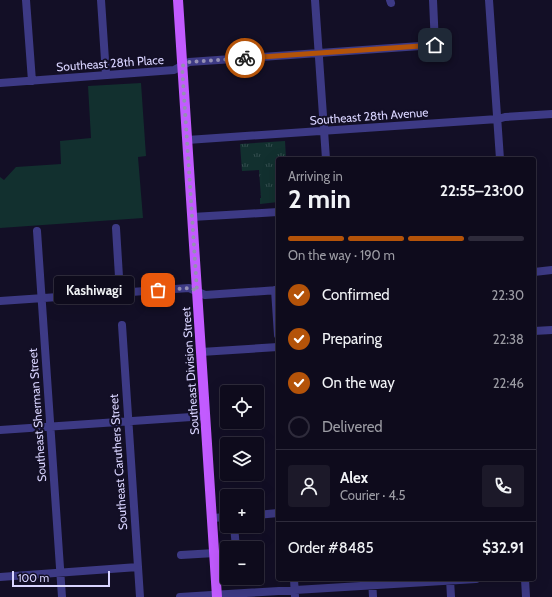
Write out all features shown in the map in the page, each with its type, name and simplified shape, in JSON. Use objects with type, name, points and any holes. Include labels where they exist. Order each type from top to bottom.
[{"type":"main road","name":"Southeast Division Street","points":[[178,0],[217,596]]},
{"type":"street","points":[[26,0],[32,81]]},
{"type":"street","points":[[100,0],[106,75]]},
{"type":"street","points":[[315,0],[326,157]]},
{"type":"street","name":"Southeast 28th Place","points":[[0,83],[174,70],[189,62],[435,45],[433,0]]},
{"type":"street","points":[[489,0],[500,157]]},
{"type":"street","name":"Southeast 28th Avenue","points":[[187,140],[552,114]]},
{"type":"street","points":[[192,217],[276,212]]},
{"type":"street","points":[[116,228],[120,293]]},
{"type":"street","name":"Southeast Sherman Street","points":[[37,231],[62,597]]},
{"type":"street","points":[[536,272],[552,270]]},
{"type":"street","points":[[0,301],[190,288],[205,294],[276,290]]},
{"type":"street","name":"Southeast Caruthers Street","points":[[122,325],[127,421],[140,597]]},
{"type":"street","points":[[536,331],[552,330]]},
{"type":"street","points":[[201,352],[276,347]]},
{"type":"street","points":[[0,430],[206,416]]},
{"type":"street","points":[[264,514],[276,513]]},
{"type":"street","points":[[212,518],[220,517]]},
{"type":"street","points":[[181,555],[215,553]]},
{"type":"street","points":[[0,577],[138,567]]},
{"type":"street","points":[[294,581],[295,593]]},
{"type":"street","points":[[180,597],[295,593],[372,582],[411,581]]},
{"type":"street","points":[[450,581],[451,597]]},
{"type":"street","points":[[524,581],[526,597]]},
{"type":"street","points":[[372,582],[373,597]]},
{"type":"green space","points":[[141,83],[146,156],[138,157],[143,218],[0,228],[0,177],[4,180],[16,167],[61,164],[60,141],[91,138],[88,86]]},
{"type":"green space","points":[[285,141],[286,157],[276,157],[276,202],[260,204],[259,170],[242,171],[240,144]]},
{"type":"way so far","points":[[158,290],[190,288],[197,291],[182,66],[189,62],[245,58]]},
{"type":"place","name":"Kashiwagi","points":[[158,290]]},
{"type":"route","points":[[245,58],[435,45]]}]
